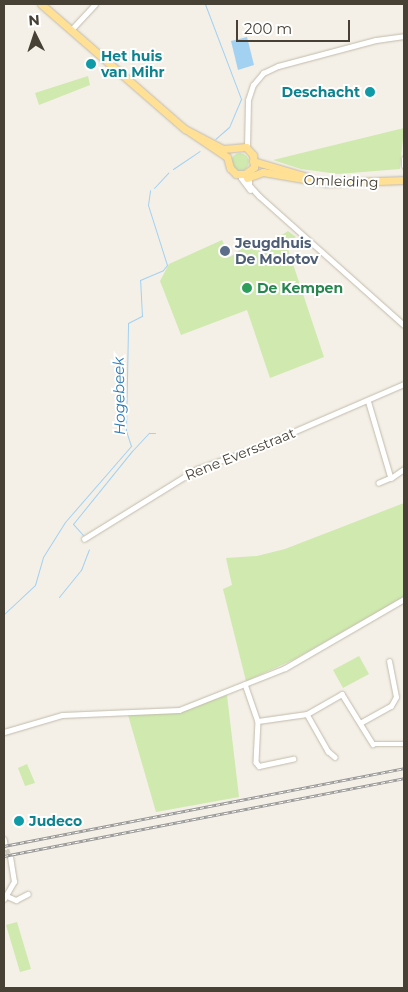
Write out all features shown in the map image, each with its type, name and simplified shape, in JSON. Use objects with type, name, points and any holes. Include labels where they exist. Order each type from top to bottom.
[{"type":"main road","points":[[41,4],[165,113],[226,161]]},
{"type":"main road","points":[[165,113],[170,121],[221,155],[226,161]]},
{"type":"main road","points":[[190,132],[223,149],[241,148],[253,159],[247,176]]},
{"type":"main road","points":[[226,161],[241,148]]},
{"type":"main road","name":"Omleiding","points":[[241,148],[253,159],[324,180],[404,178]]},
{"type":"main road","name":"Omleiding","points":[[226,161],[234,172],[247,176],[261,170],[278,176],[337,183],[404,178]]},
{"type":"street","points":[[71,30],[96,4]]},
{"type":"street","points":[[241,148],[253,85],[273,68],[376,40],[404,36]]},
{"type":"street","points":[[404,159],[404,166]]},
{"type":"street","points":[[247,176],[259,196],[404,325]]},
{"type":"street","name":"Rene Eversstraat","points":[[84,539],[197,469],[404,384]]},
{"type":"street","points":[[368,400],[391,478]]},
{"type":"street","points":[[378,482],[391,478],[404,469]]},
{"type":"street","points":[[4,732],[50,716],[179,710],[308,656],[404,599]]},
{"type":"street","points":[[360,723],[391,706],[396,697],[389,662]]},
{"type":"street","points":[[244,684],[258,722],[256,762],[259,766],[293,760]]},
{"type":"street","points":[[258,722],[307,714],[342,694],[373,744],[404,744]]},
{"type":"street","points":[[307,714],[328,751],[335,757]]},
{"type":"street","points":[[10,858],[15,875],[6,897],[13,900],[28,894]]},
{"type":"green space","points":[[88,76],[90,85],[39,105],[35,93]]},
{"type":"green space","points":[[404,128],[400,169],[338,174],[301,169],[273,160]]},
{"type":"green space","points":[[240,153],[246,156],[249,162],[246,168],[240,171],[234,168],[231,162],[234,156]]},
{"type":"green space","points":[[288,231],[296,237],[286,243],[324,357],[270,378],[247,310],[181,335],[160,281],[169,264],[222,240],[230,257],[251,242],[257,251]]},
{"type":"green space","points":[[404,503],[404,597],[293,660],[246,681],[223,589],[232,585],[226,558],[257,556],[285,549]]},
{"type":"green space","points":[[359,656],[369,674],[343,688],[333,670]]},
{"type":"green space","points":[[227,695],[239,797],[156,812],[128,715],[180,712]]},
{"type":"green space","points":[[27,764],[35,783],[25,786],[18,768]]},
{"type":"green space","points":[[17,922],[31,969],[20,972],[6,925]]},
{"type":"water","points":[[247,37],[254,65],[238,70],[231,41]]},
{"type":"waterway","points":[[205,4],[241,99],[229,127],[215,139]]},
{"type":"waterway","points":[[173,169],[200,151]]},
{"type":"waterway","name":"Hogebeek","points":[[154,188],[168,173]]},
{"type":"waterway","name":"Hogebeek","points":[[4,614],[35,585],[43,557],[65,522],[131,446],[126,431],[128,323],[142,316],[140,280],[163,270],[167,265],[148,205],[150,190]]},
{"type":"waterway","points":[[83,535],[73,524],[132,451],[149,433],[155,433]]},
{"type":"waterway","points":[[59,597],[81,570],[89,549]]},
{"type":"tunnel","points":[[5,843],[10,858]]},
{"type":"railway","points":[[4,846],[404,768]]},
{"type":"railway","points":[[4,856],[404,778]]},
{"type":"place","name":"Het huis van Mihr","points":[[91,64]]},
{"type":"place","name":"Deschacht","points":[[370,92]]},
{"type":"place","name":"Jeugdhuis De Molotov","points":[[225,251]]},
{"type":"place","name":"De Kempen","points":[[247,288]]},
{"type":"place","name":"Judeco","points":[[19,821]]}]
